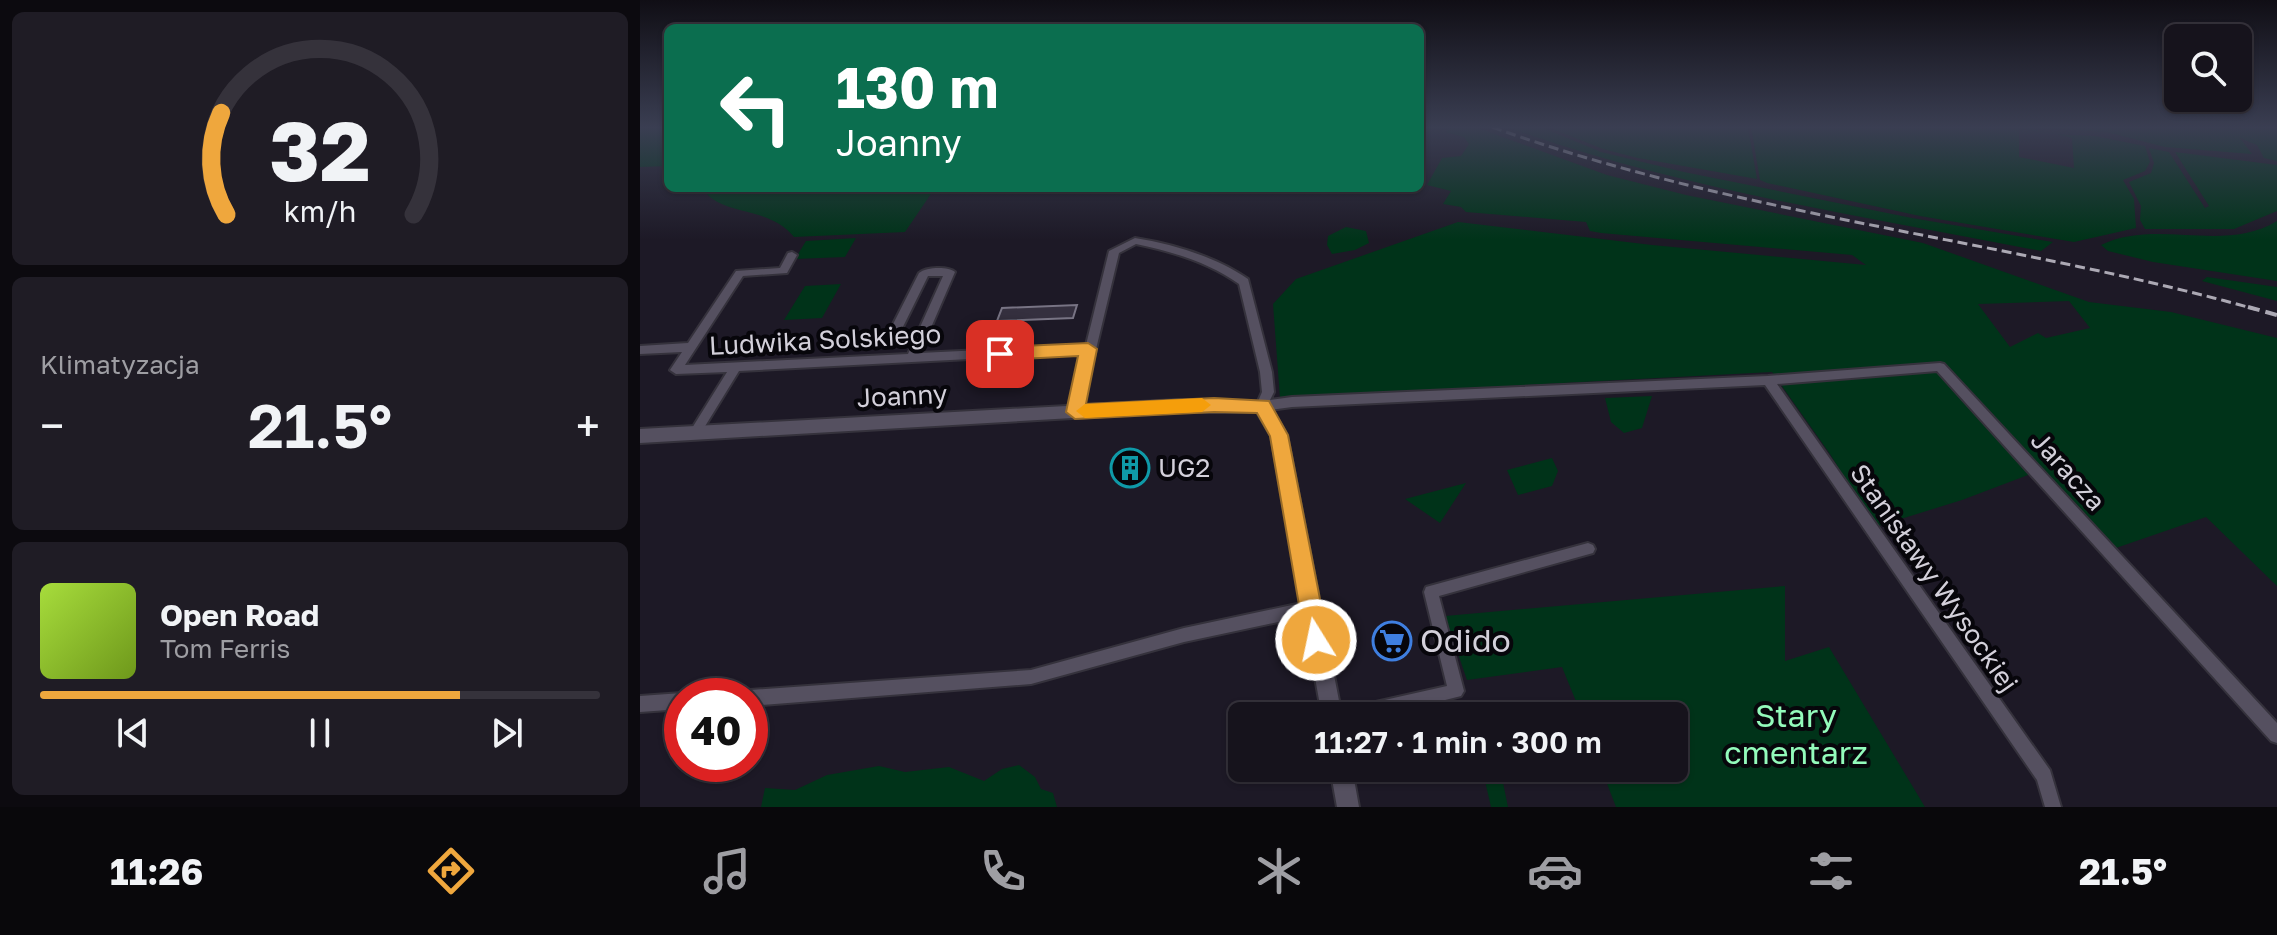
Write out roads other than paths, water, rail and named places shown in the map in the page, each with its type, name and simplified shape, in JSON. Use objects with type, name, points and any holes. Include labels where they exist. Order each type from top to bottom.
[{"type":"street","points":[[1075,412],[1114,251],[1127,242],[1140,241],[1212,265],[1237,275],[1244,282],[1266,372],[1268,392],[1262,406]]},
{"type":"street","points":[[691,347],[740,273],[783,271],[792,255]]},
{"type":"street","points":[[842,343],[891,340],[924,273],[950,272],[912,358]]},
{"type":"street","name":"Ludwika Solskiego","points":[[691,347],[676,370],[1088,349]]},
{"type":"street","name":"Ludwika Solskiego","points":[[640,350],[691,347]]},
{"type":"street","points":[[695,433],[736,367]]},
{"type":"street","name":"Jaracza","points":[[1768,380],[1940,367],[2277,735]]},
{"type":"street","points":[[1262,406],[1292,402],[1768,380]]},
{"type":"street","name":"Stanisławy Wysockiej","points":[[1768,380],[2044,776],[2053,807]]},
{"type":"street","name":"Joanny","points":[[640,436],[1214,405],[1262,406]]},
{"type":"street","points":[[1262,406],[1279,435],[1329,702]]},
{"type":"street","points":[[1409,702],[1456,691],[1431,592],[1588,549]]},
{"type":"street","points":[[768,697],[1019,679],[1184,635],[1311,608]]},
{"type":"street","points":[[640,704],[664,702]]},
{"type":"street","points":[[1344,782],[1348,807]]},
{"type":"railway","points":[[1610,165],[1776,205],[2064,264],[2255,309]]},
{"type":"railway","points":[[2248,307],[2277,315]]},
{"type":"place","name":"UG2","points":[[1130,468]]},
{"type":"place","name":"Odido","points":[[1392,641]]},
{"type":"park label","name":"Stary cmentarz","points":[[1796,734]]}]
